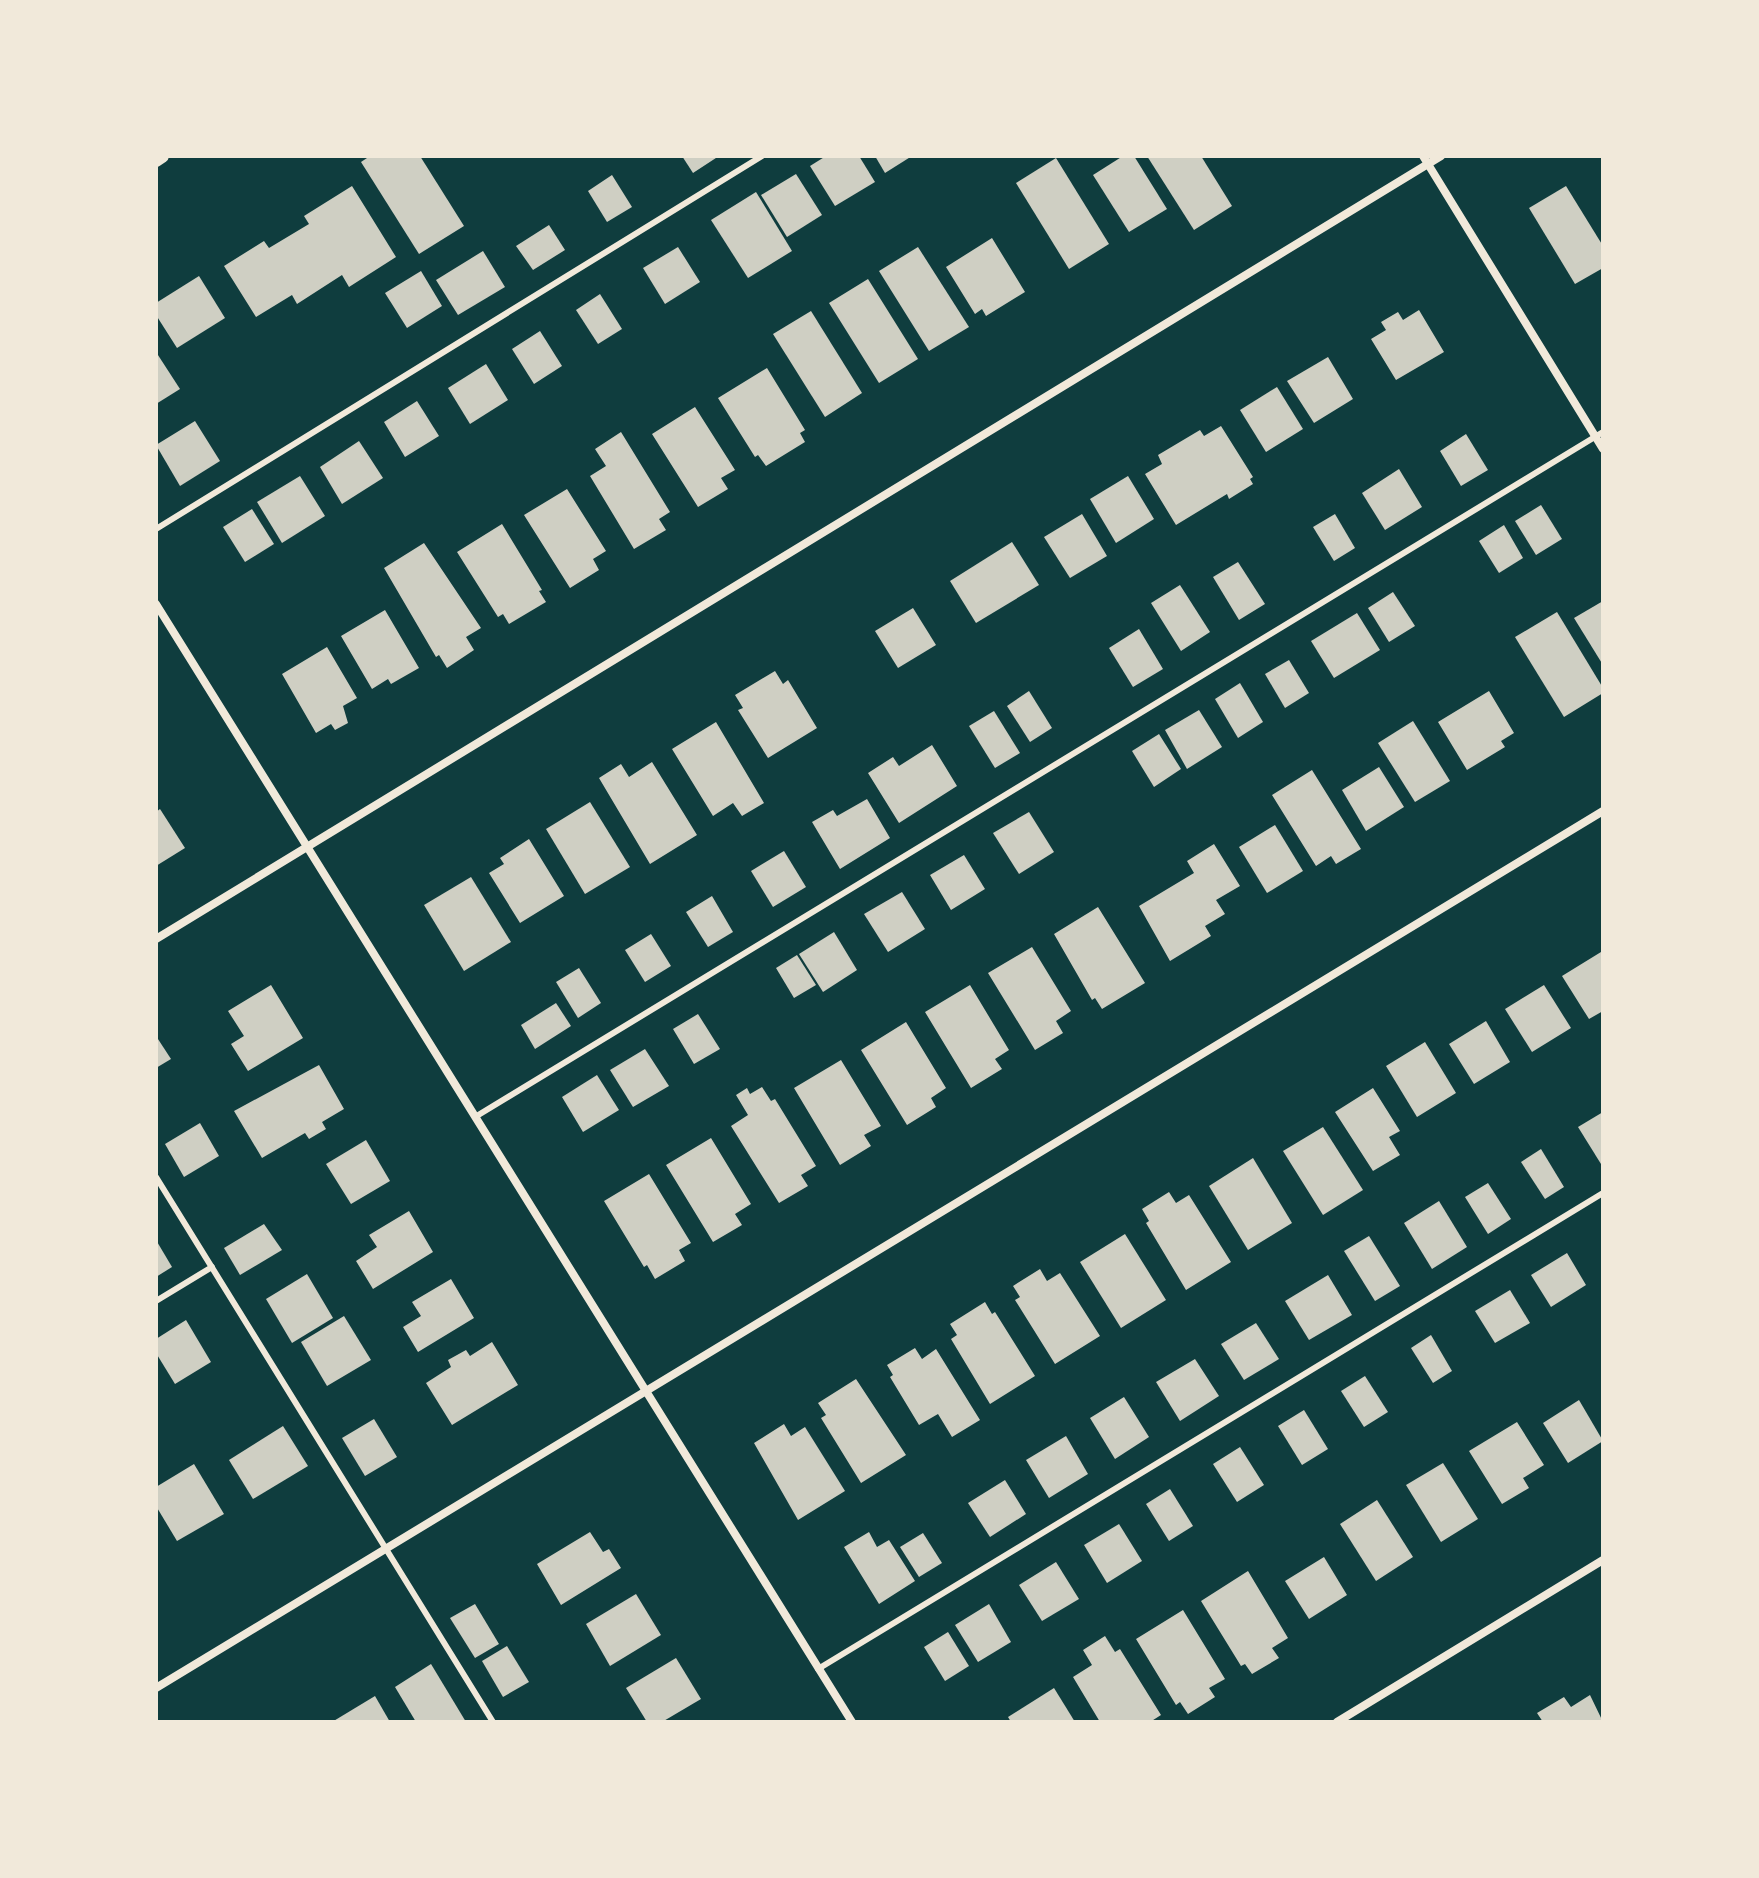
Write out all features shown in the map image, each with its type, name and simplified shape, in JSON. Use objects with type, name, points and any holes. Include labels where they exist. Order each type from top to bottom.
[{"type":"street","points":[[156,160],[162,156]]},
{"type":"street","points":[[156,939],[1425,160],[1441,156]]},
{"type":"street","points":[[1425,160],[1599,434],[1603,449]]},
{"type":"street","points":[[156,604],[852,1722]]},
{"type":"street","points":[[156,1688],[1603,811]]},
{"type":"street","points":[[1337,1722],[1603,1560]]},
{"type":"lane","points":[[156,529],[762,156]]},
{"type":"lane","points":[[475,1117],[1599,434]]},
{"type":"lane","points":[[156,1177],[493,1722]]},
{"type":"lane","points":[[818,1669],[1603,1193]]},
{"type":"lane","points":[[156,1301],[212,1267]]},
{"type":"building","points":[[370,156],[420,156],[464,226],[419,254],[361,162]]},
{"type":"building","points":[[682,156],[719,156],[693,173]]},
{"type":"building","points":[[826,156],[859,156],[875,182],[835,206],[810,166]]},
{"type":"building","points":[[875,156],[912,156],[885,173]]},
{"type":"building","points":[[1123,156],[1134,156],[1167,209],[1129,232],[1093,175]]},
{"type":"building","points":[[1147,156],[1201,156],[1232,206],[1194,230]]},
{"type":"building","points":[[1056,158],[1109,244],[1069,269],[1016,183]]},
{"type":"building","points":[[796,174],[822,215],[787,237],[761,195]]},
{"type":"building","points":[[612,175],[632,207],[607,222],[588,191]]},
{"type":"building","points":[[352,186],[396,257],[349,287],[342,275],[297,304],[292,295],[256,317],[224,266],[264,241],[269,248],[309,224],[304,216]]},
{"type":"building","points":[[1566,186],[1603,246],[1603,268],[1575,284],[1529,208]]},
{"type":"building","points":[[756,192],[792,251],[748,278],[711,220]]},
{"type":"building","points":[[549,225],[565,250],[533,270],[516,246]]},
{"type":"building","points":[[992,238],[1025,292],[986,316],[982,309],[975,314],[946,267]]},
{"type":"building","points":[[678,247],[700,282],[665,304],[643,268]]},
{"type":"building","points":[[918,247],[969,327],[929,351],[879,271]]},
{"type":"building","points":[[483,251],[505,287],[458,315],[436,280]]},
{"type":"building","points":[[421,271],[442,306],[407,328],[385,293]]},
{"type":"building","points":[[199,276],[225,318],[177,348],[156,315],[156,303]]},
{"type":"building","points":[[868,279],[918,359],[879,383],[829,303]]},
{"type":"building","points":[[600,294],[622,329],[598,344],[576,310]]},
{"type":"building","points":[[1419,310],[1444,352],[1396,380],[1371,339],[1386,330],[1381,322],[1398,312],[1403,320]]},
{"type":"building","points":[[811,311],[862,393],[825,417],[773,334]]},
{"type":"building","points":[[540,331],[562,366],[534,384],[512,349]]},
{"type":"building","points":[[156,352],[180,389],[156,404]]},
{"type":"building","points":[[1328,357],[1353,399],[1314,423],[1287,381]]},
{"type":"building","points":[[486,364],[508,400],[470,424],[448,388]]},
{"type":"building","points":[[767,368],[805,430],[800,433],[805,442],[766,466],[758,455],[755,457],[718,398]]},
{"type":"building","points":[[1277,387],[1303,429],[1266,452],[1240,410]]},
{"type":"building","points":[[417,401],[439,436],[405,457],[384,422]]},
{"type":"building","points":[[695,407],[735,470],[721,478],[728,489],[698,507],[652,434]]},
{"type":"building","points":[[195,421],[220,461],[180,486],[156,445]]},
{"type":"building","points":[[1221,426],[1253,477],[1250,479],[1253,484],[1229,499],[1227,494],[1176,525],[1145,474],[1162,464],[1158,455],[1200,430],[1204,436]]},
{"type":"building","points":[[621,432],[670,512],[659,519],[666,530],[634,549],[590,476],[606,466],[595,449]]},
{"type":"building","points":[[1466,434],[1488,470],[1461,486],[1440,451]]},
{"type":"building","points":[[359,441],[383,478],[342,504],[320,467]]},
{"type":"building","points":[[1399,469],[1422,507],[1385,530],[1362,493]]},
{"type":"building","points":[[300,476],[325,516],[282,543],[257,502]]},
{"type":"building","points":[[1128,476],[1154,519],[1116,543],[1090,499]]},
{"type":"building","points":[[567,489],[606,551],[593,559],[599,570],[570,588],[524,515]]},
{"type":"building","points":[[1541,505],[1562,539],[1536,555],[1515,521]]},
{"type":"building","points":[[252,509],[274,544],[245,562],[223,527]]},
{"type":"building","points":[[1082,514],[1107,556],[1070,578],[1044,537]]},
{"type":"building","points":[[1335,514],[1355,548],[1334,561],[1313,527]]},
{"type":"building","points":[[502,524],[542,590],[539,591],[546,602],[509,624],[503,614],[498,617],[457,552]]},
{"type":"building","points":[[1504,525],[1523,558],[1499,573],[1479,541]]},
{"type":"building","points":[[1012,542],[1039,585],[976,623],[950,581]]},
{"type":"building","points":[[424,543],[481,628],[466,637],[474,650],[447,668],[439,655],[436,657],[384,568]]},
{"type":"building","points":[[1238,562],[1265,604],[1239,620],[1213,577]]},
{"type":"building","points":[[1180,585],[1210,632],[1181,651],[1151,603]]},
{"type":"building","points":[[1393,592],[1415,626],[1389,642],[1368,608]]},
{"type":"building","points":[[1603,601],[1603,665],[1574,618]]},
{"type":"building","points":[[913,608],[936,645],[898,668],[875,631]]},
{"type":"building","points":[[385,610],[419,668],[391,684],[388,679],[372,689],[341,636]]},
{"type":"building","points":[[1557,612],[1603,688],[1603,693],[1564,717],[1515,637]]},
{"type":"building","points":[[1357,613],[1380,650],[1334,678],[1311,641]]},
{"type":"building","points":[[1139,629],[1163,669],[1133,687],[1109,648]]},
{"type":"building","points":[[327,647],[357,698],[343,706],[348,723],[335,730],[331,724],[316,733],[282,674]]},
{"type":"building","points":[[1289,660],[1309,693],[1285,708],[1265,674]]},
{"type":"building","points":[[775,671],[783,684],[788,680],[817,728],[768,758],[738,710],[743,708],[735,695]]},
{"type":"building","points":[[1240,683],[1263,722],[1238,738],[1215,699]]},
{"type":"building","points":[[1029,691],[1052,728],[1030,742],[1007,706]]},
{"type":"building","points":[[1489,691],[1514,733],[1501,741],[1505,747],[1467,770],[1438,722]]},
{"type":"building","points":[[1199,710],[1222,747],[1187,769],[1165,730]]},
{"type":"building","points":[[994,711],[1020,753],[995,768],[969,726]]},
{"type":"building","points":[[1413,721],[1450,781],[1415,802],[1378,743]]},
{"type":"building","points":[[716,722],[764,803],[742,816],[733,803],[713,816],[672,749]]},
{"type":"building","points":[[1159,734],[1181,769],[1154,787],[1132,751]]},
{"type":"building","points":[[932,745],[957,786],[899,823],[868,773],[893,757],[899,766]]},
{"type":"building","points":[[652,762],[697,835],[650,864],[599,778],[621,764],[629,777]]},
{"type":"building","points":[[1379,767],[1404,807],[1366,831],[1342,790]]},
{"type":"building","points":[[1312,770],[1361,849],[1336,864],[1331,856],[1316,866],[1272,795]]},
{"type":"building","points":[[867,799],[890,838],[840,869],[812,822],[833,810],[837,816]]},
{"type":"building","points":[[590,802],[630,867],[585,894],[546,829]]},
{"type":"building","points":[[160,809],[185,848],[156,866],[156,812]]},
{"type":"building","points":[[1029,812],[1054,852],[1019,874],[993,833]]},
{"type":"building","points":[[1275,825],[1303,871],[1267,893],[1239,847]]},
{"type":"building","points":[[529,839],[564,896],[520,923],[489,873],[504,864],[500,858]]},
{"type":"building","points":[[1214,844],[1240,886],[1216,900],[1225,914],[1205,926],[1211,936],[1170,961],[1139,906],[1194,873],[1187,861]]},
{"type":"building","points":[[784,851],[806,887],[773,907],[751,871]]},
{"type":"building","points":[[964,855],[985,889],[951,910],[930,875]]},
{"type":"building","points":[[471,877],[511,942],[464,971],[424,905]]},
{"type":"building","points":[[902,892],[925,929],[888,952],[864,914]]},
{"type":"building","points":[[712,896],[733,932],[708,947],[686,912]]},
{"type":"building","points":[[1098,907],[1145,983],[1102,1009],[1095,998],[1092,1000],[1054,934]]},
{"type":"building","points":[[834,932],[857,970],[823,992],[799,954]]},
{"type":"building","points":[[651,934],[671,966],[645,982],[625,950]]},
{"type":"building","points":[[1032,947],[1071,1011],[1056,1021],[1063,1033],[1035,1050],[988,973]]},
{"type":"building","points":[[1601,952],[1603,1011],[1589,1019],[1562,976]]},
{"type":"building","points":[[797,955],[816,985],[794,998],[776,968]]},
{"type":"building","points":[[579,968],[601,1003],[578,1018],[556,982]]},
{"type":"building","points":[[271,985],[303,1038],[248,1071],[231,1044],[244,1036],[228,1011]]},
{"type":"building","points":[[970,985],[1009,1050],[995,1059],[1002,1069],[971,1088],[925,1012]]},
{"type":"building","points":[[1544,985],[1571,1028],[1532,1052],[1505,1009]]},
{"type":"building","points":[[556,1003],[571,1026],[535,1049],[521,1025]]},
{"type":"building","points":[[698,1014],[720,1049],[694,1064],[673,1029]]},
{"type":"building","points":[[1486,1021],[1510,1062],[1474,1084],[1449,1044]]},
{"type":"building","points":[[906,1022],[946,1088],[931,1098],[936,1107],[907,1125],[861,1050]]},
{"type":"building","points":[[156,1036],[171,1059],[156,1068]]},
{"type":"building","points":[[1425,1042],[1456,1093],[1417,1117],[1386,1066]]},
{"type":"building","points":[[645,1049],[669,1086],[633,1107],[610,1070]]},
{"type":"building","points":[[841,1060],[881,1126],[864,1135],[871,1146],[840,1165],[794,1088]]},
{"type":"building","points":[[319,1065],[344,1109],[322,1122],[326,1129],[309,1139],[305,1133],[262,1158],[234,1111]]},
{"type":"building","points":[[597,1075],[619,1110],[583,1132],[562,1097]]},
{"type":"building","points":[[762,1087],[771,1101],[775,1099],[816,1166],[801,1175],[808,1186],[779,1203],[731,1126],[748,1115],[736,1095],[747,1088],[750,1094]]},
{"type":"building","points":[[1373,1088],[1400,1131],[1389,1137],[1400,1155],[1373,1171],[1335,1112]]},
{"type":"building","points":[[1603,1112],[1603,1163],[1601,1164],[1578,1127]]},
{"type":"building","points":[[200,1123],[219,1156],[184,1177],[165,1144]]},
{"type":"building","points":[[1323,1127],[1363,1190],[1323,1215],[1283,1151]]},
{"type":"building","points":[[711,1138],[751,1204],[735,1214],[742,1225],[713,1242],[666,1165]]},
{"type":"building","points":[[366,1140],[390,1181],[351,1204],[326,1164]]},
{"type":"building","points":[[1541,1149],[1564,1187],[1545,1199],[1521,1162]]},
{"type":"building","points":[[1253,1158],[1292,1223],[1248,1250],[1209,1186]]},
{"type":"building","points":[[649,1174],[691,1243],[679,1250],[685,1261],[655,1279],[647,1265],[644,1267],[604,1201]]},
{"type":"building","points":[[1488,1183],[1511,1219],[1488,1234],[1465,1197]]},
{"type":"building","points":[[1169,1192],[1176,1203],[1189,1195],[1231,1262],[1186,1290],[1146,1223],[1149,1221],[1142,1209]]},
{"type":"building","points":[[1439,1201],[1467,1247],[1432,1269],[1404,1223]]},
{"type":"building","points":[[409,1211],[433,1252],[373,1289],[356,1261],[377,1247],[369,1235]]},
{"type":"building","points":[[264,1224],[282,1250],[240,1275],[224,1248]]},
{"type":"building","points":[[1125,1234],[1166,1300],[1121,1328],[1080,1262]]},
{"type":"building","points":[[1369,1236],[1400,1286],[1375,1301],[1344,1251]]},
{"type":"building","points":[[156,1240],[172,1267],[156,1277]]},
{"type":"building","points":[[1567,1253],[1586,1285],[1551,1307],[1531,1275]]},
{"type":"building","points":[[1040,1269],[1047,1281],[1060,1273],[1100,1336],[1055,1364],[1015,1300],[1020,1297],[1013,1286]]},
{"type":"building","points":[[307,1274],[333,1318],[292,1343],[266,1299]]},
{"type":"building","points":[[1328,1275],[1352,1315],[1309,1340],[1285,1301]]},
{"type":"building","points":[[451,1279],[474,1318],[418,1352],[403,1327],[421,1316],[412,1302]]},
{"type":"building","points":[[1510,1290],[1530,1323],[1495,1343],[1475,1311]]},
{"type":"building","points":[[985,1302],[992,1314],[995,1312],[1035,1376],[990,1404],[951,1339],[957,1335],[950,1324]]},
{"type":"building","points":[[344,1316],[371,1360],[327,1386],[301,1342]]},
{"type":"building","points":[[186,1320],[211,1362],[175,1384],[156,1353],[156,1339]]},
{"type":"building","points":[[1256,1323],[1279,1359],[1244,1380],[1221,1344]]},
{"type":"building","points":[[1431,1335],[1452,1371],[1433,1383],[1411,1348]]},
{"type":"building","points":[[492,1342],[518,1385],[452,1425],[426,1383],[451,1367],[448,1360],[466,1350],[470,1356]]},
{"type":"building","points":[[915,1348],[922,1359],[936,1349],[980,1420],[952,1437],[938,1414],[919,1425],[890,1377],[893,1375],[887,1365]]},
{"type":"building","points":[[1195,1359],[1219,1396],[1180,1421],[1156,1382]]},
{"type":"building","points":[[1365,1376],[1388,1412],[1364,1427],[1341,1391]]},
{"type":"building","points":[[856,1379],[906,1455],[861,1483],[821,1418],[826,1415],[818,1403]]},
{"type":"building","points":[[1124,1397],[1149,1437],[1115,1459],[1090,1418]]},
{"type":"building","points":[[1579,1400],[1603,1441],[1568,1463],[1543,1423]]},
{"type":"building","points":[[1304,1410],[1328,1449],[1302,1465],[1278,1426]]},
{"type":"building","points":[[374,1419],[397,1457],[365,1476],[342,1438]]},
{"type":"building","points":[[1517,1422],[1544,1465],[1523,1478],[1529,1488],[1502,1504],[1469,1451]]},
{"type":"building","points":[[784,1424],[791,1436],[805,1427],[845,1491],[798,1520],[754,1443]]},
{"type":"building","points":[[283,1426],[308,1466],[253,1499],[229,1460]]},
{"type":"building","points":[[1066,1436],[1088,1474],[1049,1498],[1026,1460]]},
{"type":"building","points":[[1240,1447],[1264,1485],[1237,1502],[1213,1464]]},
{"type":"building","points":[[1443,1463],[1478,1519],[1441,1542],[1406,1485]]},
{"type":"building","points":[[194,1464],[224,1514],[177,1541],[156,1506],[156,1487]]},
{"type":"building","points":[[1005,1480],[1026,1514],[990,1537],[968,1503]]},
{"type":"building","points":[[1170,1489],[1193,1526],[1169,1541],[1146,1504]]},
{"type":"building","points":[[1377,1500],[1413,1557],[1376,1581],[1340,1524]]},
{"type":"building","points":[[1119,1524],[1142,1561],[1107,1583],[1084,1545]]},
{"type":"building","points":[[590,1532],[603,1552],[609,1549],[621,1568],[561,1605],[537,1564]]},
{"type":"building","points":[[869,1532],[877,1547],[889,1540],[915,1581],[879,1604],[844,1547]]},
{"type":"building","points":[[923,1533],[942,1563],[919,1577],[900,1547]]},
{"type":"building","points":[[1324,1557],[1347,1595],[1309,1619],[1285,1581]]},
{"type":"building","points":[[1056,1562],[1079,1599],[1042,1621],[1019,1585]]},
{"type":"building","points":[[1248,1571],[1288,1638],[1272,1648],[1279,1658],[1252,1674],[1245,1664],[1241,1666],[1201,1601]]},
{"type":"building","points":[[636,1594],[661,1635],[610,1666],[586,1624]]},
{"type":"building","points":[[475,1604],[499,1644],[475,1658],[450,1618]]},
{"type":"building","points":[[989,1604],[1011,1642],[978,1662],[955,1625]]},
{"type":"building","points":[[1183,1610],[1225,1679],[1209,1688],[1215,1697],[1188,1714],[1180,1702],[1176,1705],[1136,1639]]},
{"type":"building","points":[[948,1632],[969,1666],[945,1681],[924,1647]]},
{"type":"building","points":[[1105,1636],[1115,1652],[1120,1649],[1161,1715],[1150,1722],[1100,1722],[1073,1677],[1092,1665],[1083,1650]]},
{"type":"building","points":[[507,1646],[529,1682],[503,1697],[482,1661]]},
{"type":"building","points":[[676,1658],[701,1699],[662,1722],[647,1722],[626,1688]]},
{"type":"building","points":[[431,1664],[466,1722],[416,1722],[395,1687]]},
{"type":"building","points":[[1054,1688],[1075,1722],[1011,1722],[1008,1717]]},
{"type":"building","points":[[1590,1695],[1603,1722],[1543,1722],[1537,1713],[1564,1697],[1571,1707]]},
{"type":"building","points":[[375,1696],[390,1722],[332,1722]]}]
